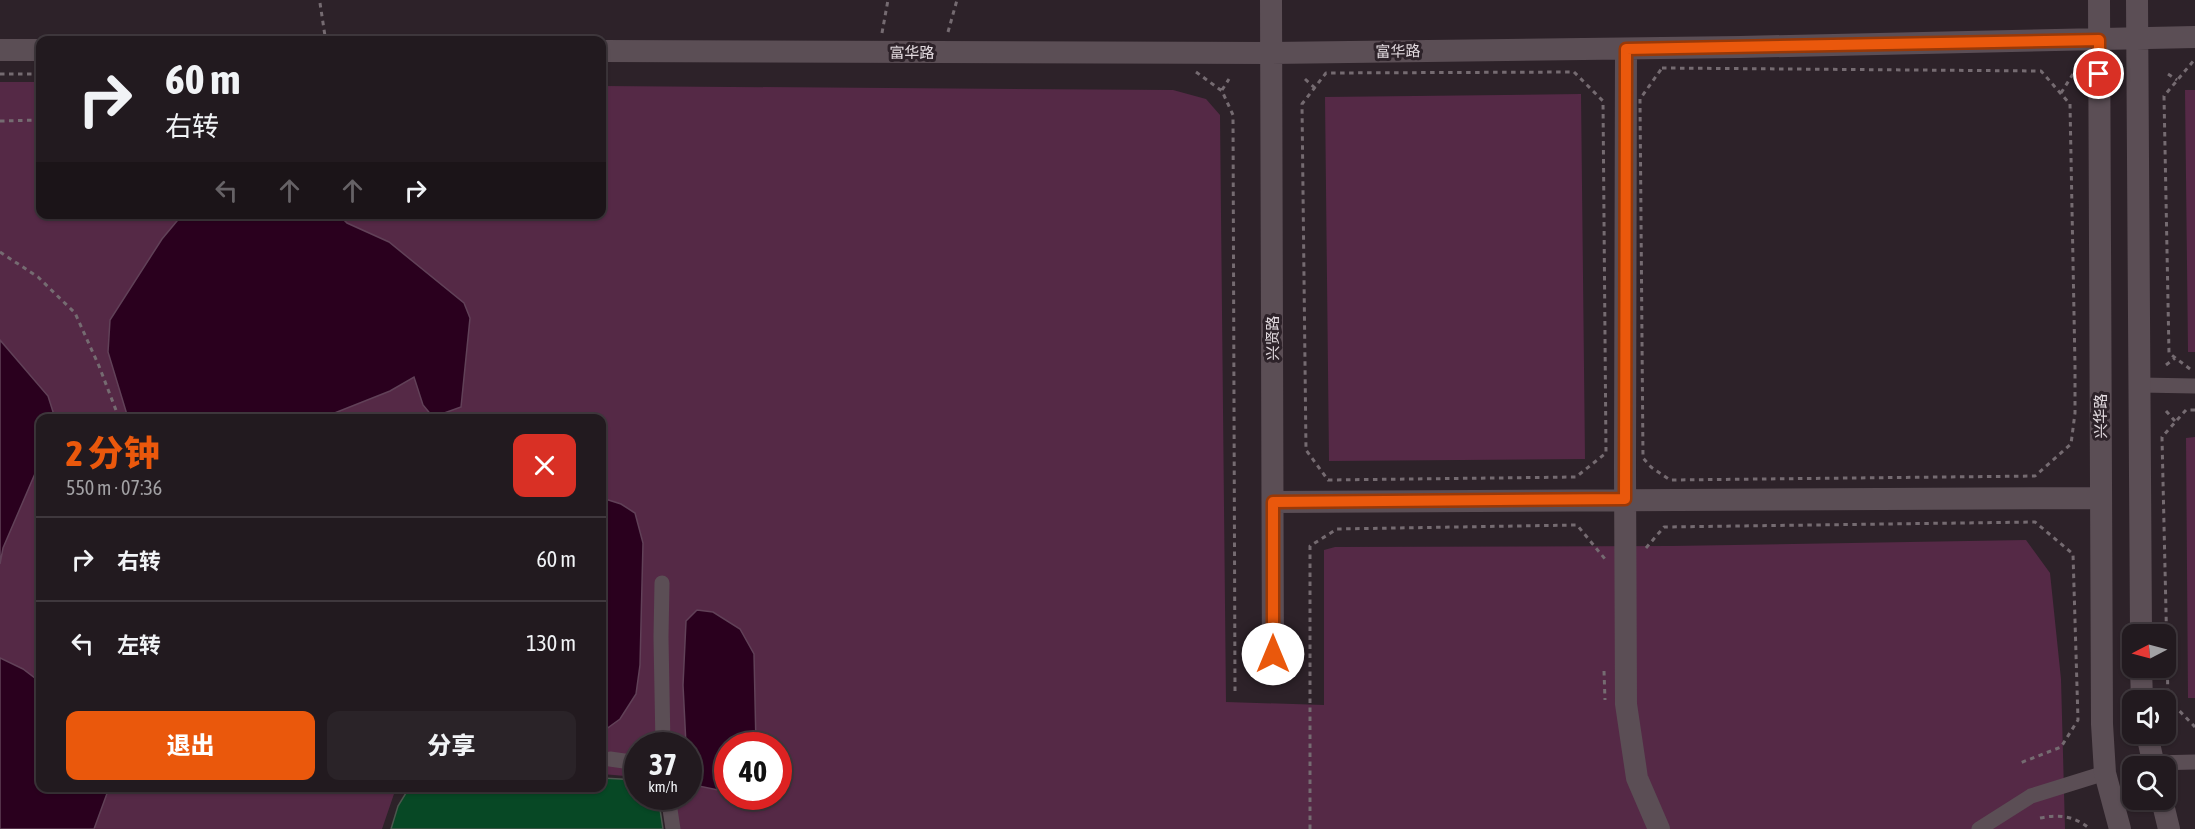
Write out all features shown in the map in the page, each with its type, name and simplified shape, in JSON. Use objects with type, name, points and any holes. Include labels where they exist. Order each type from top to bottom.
[{"type":"street","name":"兴贤路","points":[[1271,0],[1273,675]]},
{"type":"street","name":"兴华路","points":[[2099,0],[2102,724],[2105,773],[2120,829]]},
{"type":"street","points":[[2137,0],[2141,624]]},
{"type":"street","name":"富华路","points":[[606,51],[1271,53],[1626,49],[2195,37]]},
{"type":"street","points":[[1626,49],[1626,704],[1637,778],[1659,829]]},
{"type":"street","points":[[0,50],[36,50]]},
{"type":"street","points":[[2140,386],[2195,386]]},
{"type":"street","points":[[1273,502],[2100,498]]},
{"type":"street","points":[[662,583],[663,732]]},
{"type":"street","points":[[610,759],[624,761]]},
{"type":"street","points":[[2176,763],[2195,762]]},
{"type":"street","points":[[1979,829],[2031,796],[2105,773]]},
{"type":"street","points":[[671,810],[674,829]]},
{"type":"street","points":[[2164,810],[2169,829]]},
{"type":"path","points":[[882,33],[888,0]]},
{"type":"path","points":[[948,34],[957,0]]},
{"type":"path","points":[[320,3],[326,36]]},
{"type":"path","points":[[2195,59],[2164,96],[2169,353],[2191,370],[2195,370]]},
{"type":"path","points":[[1662,68],[2041,71],[2061,94],[2070,104],[2075,412],[2071,444],[2035,476],[1670,480],[1651,467],[1643,458],[1640,99],[1662,68]]},
{"type":"path","points":[[1193,70],[1222,91],[1233,115],[1235,691]]},
{"type":"path","points":[[1574,72],[1603,101],[1606,453],[1588,469],[1576,477],[1328,480],[1306,450],[1302,104],[1315,88],[1326,73],[1574,72]]},
{"type":"path","points":[[0,74],[36,74]]},
{"type":"path","points":[[2168,74],[2177,80]]},
{"type":"path","points":[[2061,94],[2073,75]]},
{"type":"path","points":[[1222,91],[1229,79]]},
{"type":"path","points":[[1305,79],[1315,88]]},
{"type":"path","points":[[0,121],[36,120]]},
{"type":"path","points":[[0,252],[38,277],[75,314],[117,414]]},
{"type":"path","points":[[2166,365],[2175,358]]},
{"type":"path","points":[[2195,410],[2186,410],[2162,437],[2168,699],[2195,728]]},
{"type":"path","points":[[2166,411],[2176,421]]},
{"type":"path","points":[[1639,556],[1664,527],[2035,522],[2073,554],[2078,720],[2061,747],[2020,763]]},
{"type":"path","points":[[1310,829],[1310,546],[1337,529],[1577,525],[1605,558],[1605,569]]},
{"type":"path","points":[[1604,661],[1606,706]]},
{"type":"path","points":[[2178,719],[2183,715]]},
{"type":"path","points":[[2066,738],[2071,743]]},
{"type":"path","points":[[2040,818],[2054,815],[2074,818],[2090,829]]},
{"type":"shaded area","points":[[0,82],[36,82],[36,219],[606,219],[606,86],[1173,90],[1206,99],[1220,115],[1226,702],[1324,705],[1324,550],[1335,547],[1671,546],[2026,540],[2050,573],[2061,679],[2065,829],[666,829],[663,810],[702,810],[702,732],[624,732],[624,776],[606,774],[606,414],[36,414],[36,792],[395,792],[382,829],[0,829]]},
{"type":"shaded area","points":[[2185,90],[2195,90],[2195,352],[2188,352]]},
{"type":"shaded area","points":[[1581,94],[1585,459],[1329,461],[1325,97]]},
{"type":"shaded area","points":[[179,219],[343,219],[389,242],[464,303],[470,318],[461,407],[441,414],[430,414],[423,405],[414,377],[390,391],[332,414],[127,414],[108,352],[110,320],[162,239]]},
{"type":"shaded area","points":[[0,340],[48,396],[54,414],[36,414],[36,471],[3,548],[0,564]]},
{"type":"shaded area","points":[[2195,437],[2195,698],[2188,698],[2186,438]]},
{"type":"shaded area","points":[[606,499],[621,504],[635,513],[643,543],[640,665],[636,694],[620,719],[606,729]]},
{"type":"shaded area","points":[[697,610],[713,612],[740,629],[754,654],[756,732],[714,732],[714,789],[702,787],[702,732],[685,732],[683,685],[686,621]]},
{"type":"shaded area","points":[[0,658],[23,669],[36,679],[36,792],[108,792],[94,829],[0,829]]},
{"type":"building","points":[[606,778],[624,779],[624,810],[660,810],[663,829],[391,829],[398,806],[407,792],[606,792]]},
{"type":"route","points":[[1273,654],[1273,502],[1625,499],[1626,49],[2099,40],[2099,74]]}]
